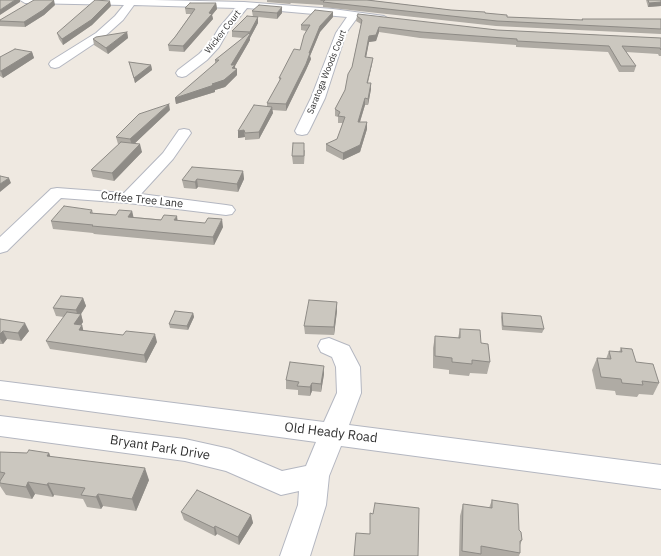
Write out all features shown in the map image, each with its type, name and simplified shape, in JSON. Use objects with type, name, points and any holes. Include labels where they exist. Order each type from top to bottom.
[{"type":"street","points":[[22,4],[33,0],[244,5],[395,20]]},
{"type":"street","points":[[55,64],[100,35],[119,18],[132,2]]},
{"type":"street","name":"Wicker Court","points":[[182,73],[203,57],[215,45],[223,30],[244,5]]},
{"type":"street","name":"Saratoga Woods Court","points":[[302,131],[318,98],[341,33],[354,15]]},
{"type":"street","points":[[128,198],[168,156],[184,133]]},
{"type":"street","name":"Coffee Tree Lane","points":[[0,247],[57,193],[128,198],[226,210]]},
{"type":"street","points":[[295,556],[312,505],[315,476],[349,393],[348,367],[342,352],[329,346]]},
{"type":"street","name":"Old Heady Road","points":[[0,390],[661,477]]},
{"type":"street","name":"Bryant Park Drive","points":[[0,426],[185,450],[230,460],[281,483],[315,476]]},
{"type":"building","points":[[0,0],[15,0],[0,10]]},
{"type":"building","points":[[34,0],[54,0],[43,10],[24,22],[0,21],[0,20]]},
{"type":"building","points":[[95,0],[110,1],[91,20],[62,39],[57,33]]},
{"type":"building","points":[[325,0],[367,0],[451,10],[485,12],[507,15],[507,17],[583,20],[582,19],[661,19],[661,29],[497,21],[323,2]]},
{"type":"building","points":[[648,0],[661,0],[661,2],[649,3]]},
{"type":"building","points":[[190,3],[216,3],[209,13],[212,14],[183,46],[168,45],[195,9],[185,8]]},
{"type":"building","points":[[259,5],[282,7],[277,13],[252,11]]},
{"type":"building","points":[[315,10],[333,12],[320,26],[306,64],[286,104],[267,103],[281,78],[279,78],[294,49],[300,50],[304,35],[310,25],[301,25]]},
{"type":"building","points":[[358,14],[497,30],[661,38],[661,50],[660,48],[622,46],[636,66],[621,66],[609,46],[517,41],[517,39],[421,32],[379,27],[376,35],[369,36],[365,57],[373,58],[367,83],[371,83],[368,99],[365,98],[358,122],[367,122],[365,129],[360,145],[343,153],[326,144],[337,139],[345,117],[338,116],[340,112],[335,109],[345,90],[348,74],[352,67],[362,20],[357,16]]},
{"type":"building","points":[[247,16],[258,17],[250,32],[232,31]]},
{"type":"building","points":[[127,32],[106,48],[93,39],[96,37]]},
{"type":"building","points":[[249,33],[250,34],[231,65],[235,65],[232,68],[237,69],[224,80],[212,84],[214,85],[175,98],[219,60],[215,60]]},
{"type":"building","points":[[15,49],[32,52],[0,71],[0,57]]},
{"type":"building","points":[[129,62],[151,65],[134,78]]},
{"type":"building","points":[[169,104],[130,139],[116,137],[139,114]]},
{"type":"building","points":[[254,105],[272,107],[259,132],[245,133],[244,130],[238,131]]},
{"type":"building","points":[[121,142],[140,144],[112,173],[91,170]]},
{"type":"building","points":[[293,143],[304,143],[304,156],[292,156]]},
{"type":"building","points":[[192,167],[243,171],[237,184],[197,179],[195,182],[182,180]]},
{"type":"building","points":[[0,176],[9,178],[0,184]]},
{"type":"building","points":[[64,206],[92,210],[90,213],[116,215],[119,210],[132,211],[128,217],[161,220],[164,215],[177,216],[174,220],[205,223],[208,218],[222,219],[213,237],[51,221]]},
{"type":"building","points":[[61,296],[83,298],[76,310],[53,308]]},
{"type":"building","points":[[309,300],[337,302],[334,327],[304,326]]},
{"type":"building","points":[[175,311],[193,313],[187,326],[169,324]]},
{"type":"building","points":[[67,312],[81,314],[74,324],[82,325],[79,330],[123,335],[126,331],[155,334],[144,355],[46,341]]},
{"type":"building","points":[[502,313],[541,316],[544,329],[503,326]]},
{"type":"building","points":[[0,319],[25,323],[18,333],[3,331],[0,334]]},
{"type":"building","points":[[460,329],[480,330],[481,343],[488,344],[490,362],[472,360],[472,364],[452,362],[452,358],[435,356],[435,336],[460,338]]},
{"type":"building","points":[[621,348],[632,349],[636,362],[653,364],[659,383],[642,381],[643,385],[622,383],[621,379],[601,377],[597,358],[611,359],[609,351],[622,352]]},
{"type":"building","points":[[290,362],[324,366],[321,384],[312,383],[310,387],[297,386],[299,382],[286,380]]},
{"type":"building","points":[[29,450],[49,453],[47,456],[145,468],[132,499],[98,494],[96,497],[81,495],[85,488],[48,483],[47,485],[28,482],[26,487],[0,483],[5,473],[0,472],[0,452],[27,453]]},
{"type":"building","points":[[197,490],[251,515],[238,537],[215,526],[214,528],[181,512]]},
{"type":"building","points":[[492,500],[518,504],[519,530],[521,532],[522,540],[520,541],[520,553],[481,546],[481,554],[462,551],[463,504],[492,508]]},
{"type":"building","points":[[375,503],[419,508],[418,556],[354,556],[356,533],[370,534],[370,513],[373,514]]}]
